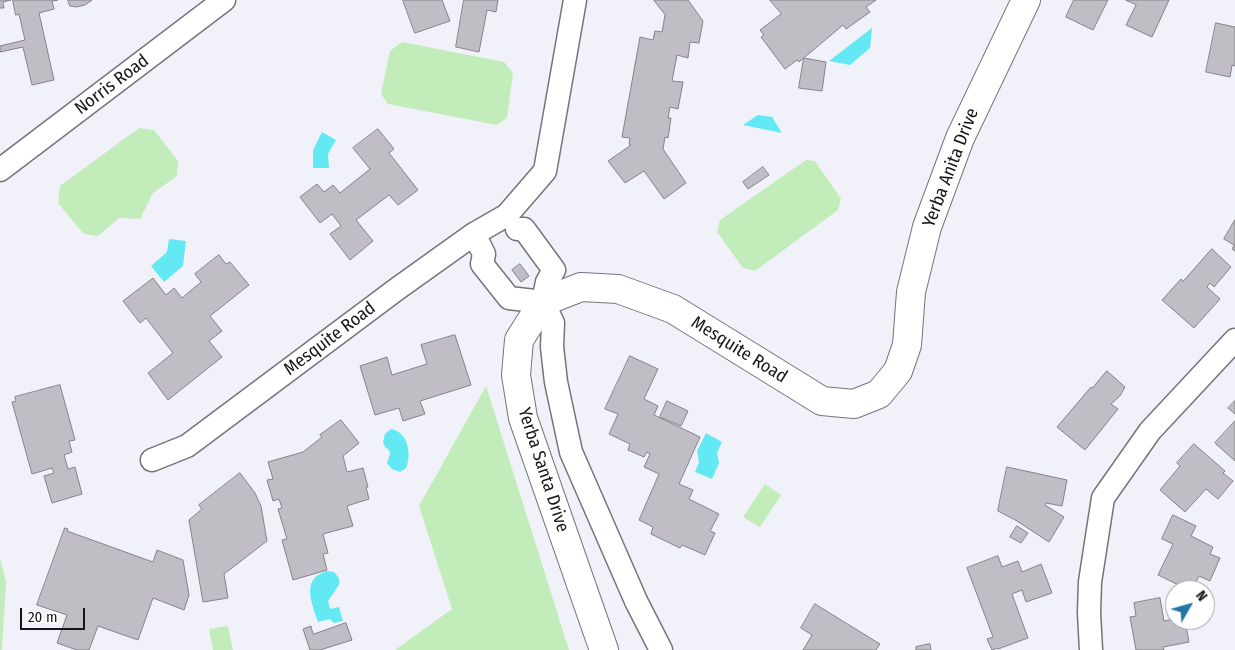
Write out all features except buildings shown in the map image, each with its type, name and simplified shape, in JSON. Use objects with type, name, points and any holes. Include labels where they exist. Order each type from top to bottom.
[{"type":"street","name":"Norris Road","points":[[0,170],[224,0]]},
{"type":"street","points":[[474,234],[484,254],[492,255],[539,294],[554,270],[524,230],[512,222],[544,171],[575,0]]},
{"type":"street","name":"Yerba Anita Drive","points":[[907,345],[911,292],[928,227],[960,138],[1026,0]]},
{"type":"street","name":"Mesquite Road","points":[[152,460],[187,446],[397,289],[474,234],[512,222]]},
{"type":"street","name":"Mesquite Road","points":[[539,294],[581,287],[618,290],[673,309],[822,401],[854,404],[879,394],[898,371],[907,345]]},
{"type":"street","name":"Yerba Santa Drive","points":[[539,294],[519,340],[516,375],[523,418],[604,650]]},
{"type":"street","name":"Yerba Santa Drive","points":[[539,294],[552,324],[552,347],[556,382],[571,452],[636,601],[661,650]]},
{"type":"street","points":[[1091,650],[1090,582],[1103,498],[1150,431],[1235,340]]},
{"type":"green space","points":[[402,42],[504,62],[513,73],[507,118],[497,125],[388,104],[381,94],[390,51]]},
{"type":"green space","points":[[139,128],[154,130],[178,161],[177,176],[153,193],[140,219],[119,218],[98,236],[84,234],[58,203],[60,186]]},
{"type":"green space","points":[[806,160],[815,161],[841,199],[838,210],[755,271],[743,268],[717,232],[720,220]]},
{"type":"green space","points":[[486,386],[569,650],[395,650],[452,609],[419,506]]},
{"type":"green space","points":[[765,484],[781,495],[760,527],[743,517]]},
{"type":"green space","points":[[0,558],[6,582],[2,650],[0,650]]},
{"type":"green space","points":[[228,626],[233,650],[213,650],[209,629]]},
{"type":"water","points":[[872,28],[870,48],[850,65],[829,61]]},
{"type":"water","points":[[758,115],[772,117],[782,133],[743,125]]},
{"type":"water","points":[[322,132],[336,140],[328,154],[329,168],[313,168],[313,150]]},
{"type":"water","points":[[169,239],[186,241],[183,266],[164,282],[151,266],[167,252]]},
{"type":"water","points":[[391,429],[401,434],[407,444],[408,462],[406,468],[400,472],[392,469],[387,463],[390,454],[383,442],[385,434]]},
{"type":"water","points":[[706,433],[722,442],[717,453],[719,463],[712,479],[695,472],[699,462],[697,451]]},
{"type":"water","points":[[327,571],[334,572],[339,578],[339,585],[328,601],[330,609],[339,607],[343,621],[334,623],[330,619],[318,622],[313,607],[310,592],[313,580]]}]
